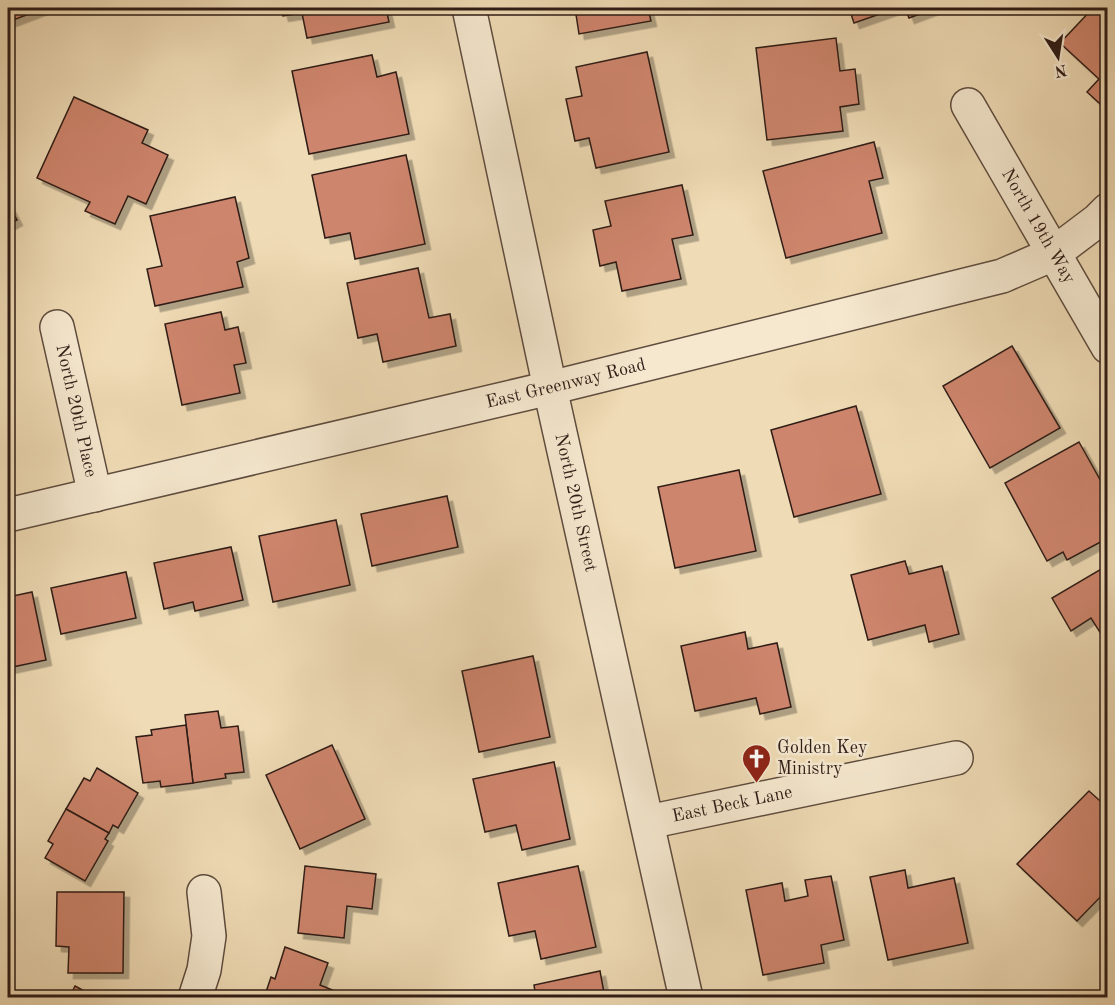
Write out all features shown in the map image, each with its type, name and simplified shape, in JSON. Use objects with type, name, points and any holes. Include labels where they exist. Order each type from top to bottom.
[{"type":"street","name":"North 20th Street","points":[[469,8],[550,388],[686,998]]},
{"type":"street","name":"North 19th Way","points":[[968,105],[1107,347]]},
{"type":"street","name":"East Greenway Road","points":[[8,516],[550,388],[1002,276],[1053,254],[1107,210]]},
{"type":"street","name":"North 20th Place","points":[[57,327],[95,495]]},
{"type":"street","name":"East Beck Lane","points":[[648,822],[956,758]]},
{"type":"street","points":[[195,998],[204,970],[209,936],[204,892]]},
{"type":"building","points":[[8,8],[45,8],[8,22]]},
{"type":"building","points":[[281,8],[386,8],[389,22],[307,38],[302,13],[283,16]]},
{"type":"building","points":[[575,8],[648,8],[651,21],[579,34]]},
{"type":"building","points":[[849,8],[897,8],[854,23]]},
{"type":"building","points":[[905,8],[936,8],[909,18]]},
{"type":"building","points":[[1093,8],[1108,8],[1108,111],[1087,92],[1099,79],[1060,43]]},
{"type":"building","points":[[836,38],[840,71],[855,69],[859,104],[840,107],[843,131],[767,140],[756,48]]},
{"type":"building","points":[[647,52],[669,152],[596,168],[589,138],[575,141],[566,99],[582,96],[576,67]]},
{"type":"building","points":[[372,55],[377,77],[396,72],[409,134],[309,154],[292,71]]},
{"type":"building","points":[[74,97],[148,130],[142,143],[168,155],[146,204],[128,196],[115,224],[85,211],[90,202],[37,178]]},
{"type":"building","points":[[874,142],[883,178],[869,181],[882,233],[786,258],[763,171]]},
{"type":"building","points":[[406,155],[425,244],[355,259],[350,233],[325,238],[312,175]]},
{"type":"building","points":[[682,185],[693,235],[672,239],[681,279],[622,291],[616,262],[600,266],[593,230],[611,226],[605,201]]},
{"type":"building","points":[[235,197],[249,258],[237,262],[243,287],[155,306],[147,269],[162,266],[150,216]]},
{"type":"building","points":[[8,203],[17,220],[8,225]]},
{"type":"building","points":[[418,268],[429,318],[450,314],[456,346],[383,362],[377,334],[358,338],[347,283]]},
{"type":"building","points":[[221,312],[225,330],[238,327],[246,363],[234,365],[240,393],[182,405],[165,324]]},
{"type":"building","points":[[1012,346],[1060,428],[990,468],[943,386]]},
{"type":"building","points":[[856,406],[881,494],[794,517],[771,430]]},
{"type":"building","points":[[1079,442],[1108,494],[1108,538],[1067,560],[1063,552],[1047,561],[1005,483]]},
{"type":"building","points":[[739,470],[756,551],[675,568],[658,487]]},
{"type":"building","points":[[447,496],[458,547],[372,566],[361,514]]},
{"type":"building","points":[[336,520],[350,585],[273,602],[259,536]]},
{"type":"building","points":[[231,547],[243,600],[195,611],[193,602],[164,609],[154,563]]},
{"type":"building","points":[[905,561],[909,574],[942,566],[959,634],[929,642],[925,625],[868,640],[851,575]]},
{"type":"building","points":[[1108,565],[1108,645],[1091,618],[1071,631],[1052,598]]},
{"type":"building","points":[[126,572],[136,618],[61,634],[51,588]]},
{"type":"building","points":[[32,592],[46,660],[8,668],[8,597]]},
{"type":"building","points":[[745,632],[748,649],[777,643],[791,707],[760,714],[756,698],[695,711],[681,646]]},
{"type":"building","points":[[533,656],[550,737],[479,752],[462,671]]},
{"type":"building","points":[[218,711],[221,728],[238,726],[244,772],[225,774],[226,778],[193,783],[185,715]]},
{"type":"building","points":[[186,725],[193,783],[161,787],[160,781],[143,783],[136,737],[152,735],[151,730]]},
{"type":"building","points":[[332,745],[365,819],[300,849],[266,775]]},
{"type":"building","points":[[554,762],[570,839],[522,850],[516,825],[485,832],[473,779]]},
{"type":"building","points":[[97,768],[138,793],[118,828],[113,825],[109,833],[66,809],[84,778],[90,781]]},
{"type":"building","points":[[1089,791],[1108,808],[1108,889],[1077,921],[1017,864]]},
{"type":"building","points":[[66,809],[109,833],[105,839],[108,841],[85,881],[45,858],[53,844],[48,841]]},
{"type":"building","points":[[305,866],[376,874],[372,909],[347,906],[344,938],[298,933]]},
{"type":"building","points":[[578,866],[596,947],[541,959],[535,931],[509,936],[498,883]]},
{"type":"building","points":[[905,870],[908,888],[954,878],[968,943],[888,960],[870,877]]},
{"type":"building","points":[[831,876],[844,940],[821,945],[824,963],[763,975],[746,890],[782,883],[785,901],[808,896],[805,880]]},
{"type":"building","points":[[57,892],[124,892],[123,973],[68,973],[69,947],[56,946]]},
{"type":"building","points":[[285,947],[328,963],[320,985],[352,998],[264,998],[271,977],[275,979]]},
{"type":"building","points":[[600,971],[605,998],[536,998],[534,985]]},
{"type":"building","points":[[75,986],[97,998],[69,998]]},
{"type":"place","name":"Golden Key Ministry","points":[[756,784]]}]
